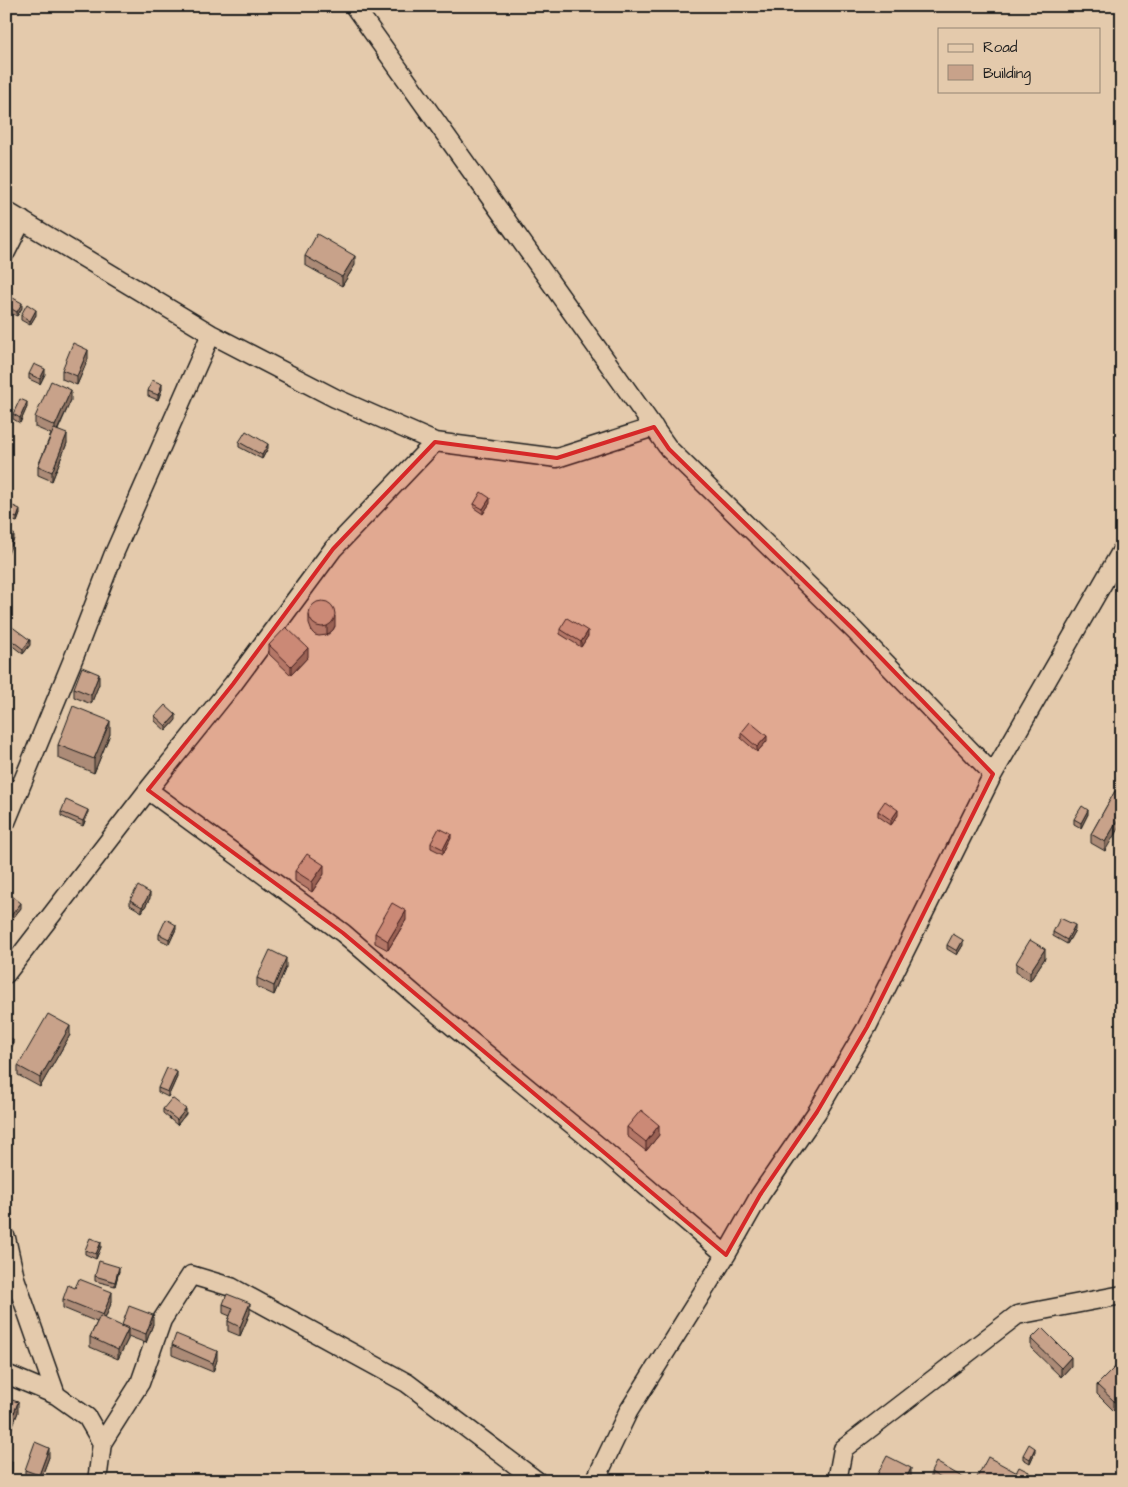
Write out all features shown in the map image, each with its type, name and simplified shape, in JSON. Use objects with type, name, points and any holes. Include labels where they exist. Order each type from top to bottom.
[{"type":"street","points":[[354,6],[669,449],[855,631],[992,774]]},
{"type":"street","points":[[6,211],[211,334],[335,398],[435,442],[557,458],[654,427]]},
{"type":"street","points":[[6,252],[22,220]]},
{"type":"street","points":[[6,822],[113,556],[211,334]]},
{"type":"street","points":[[6,974],[148,790],[233,684],[333,549],[435,442]]},
{"type":"street","points":[[594,1481],[628,1412],[726,1255],[760,1195],[817,1112],[866,1027],[992,774],[1122,550]]},
{"type":"street","points":[[148,790],[342,933],[726,1255]]},
{"type":"street","points":[[6,1238],[15,1278],[56,1395]]},
{"type":"street","points":[[97,1481],[102,1443],[140,1383],[162,1320],[191,1275],[231,1287],[407,1383],[537,1481]]},
{"type":"street","points":[[837,1481],[843,1449],[1017,1316],[1122,1295]]},
{"type":"street","points":[[6,1374],[56,1395],[86,1417],[102,1443]]},
{"type":"highlighted area","points":[[654,427],[669,449],[855,631],[993,774],[867,1027],[817,1112],[760,1195],[726,1255],[343,933],[148,790],[233,684],[333,549],[435,442],[557,458]]},
{"type":"building","points":[[317,234],[355,256],[342,277],[305,256]]},
{"type":"building","points":[[13,298],[22,303],[17,312],[8,307]]},
{"type":"building","points":[[27,304],[36,310],[30,321],[21,315]]},
{"type":"building","points":[[73,343],[88,350],[77,376],[62,370]]},
{"type":"building","points":[[34,364],[45,369],[40,379],[29,374]]},
{"type":"building","points":[[152,380],[162,384],[158,395],[148,391]]},
{"type":"building","points":[[51,381],[71,390],[55,426],[35,417]]},
{"type":"building","points":[[20,399],[27,402],[20,418],[13,414]]},
{"type":"building","points":[[54,429],[67,434],[52,472],[38,466]]},
{"type":"building","points":[[246,431],[268,444],[262,455],[239,442]]},
{"type":"building","points":[[481,492],[490,498],[483,509],[474,504]]},
{"type":"building","points":[[13,506],[20,509],[17,518],[10,515]]},
{"type":"building","points":[[6,531],[14,534],[8,549],[6,549]]},
{"type":"building","points":[[322,601],[331,605],[335,614],[331,623],[322,627],[313,623],[309,614],[313,605]]},
{"type":"building","points":[[567,618],[588,631],[581,642],[560,629]]},
{"type":"building","points":[[11,626],[30,640],[23,649],[6,636],[6,632]]},
{"type":"building","points":[[286,627],[308,648],[291,666],[269,645]]},
{"type":"building","points":[[82,667],[99,674],[91,695],[74,688]]},
{"type":"building","points":[[165,705],[176,715],[166,726],[155,716]]},
{"type":"building","points":[[73,706],[110,721],[94,759],[58,745]]},
{"type":"building","points":[[750,722],[767,736],[757,747],[741,733]]},
{"type":"building","points":[[1115,791],[1122,795],[1122,813],[1105,842],[1091,834]]},
{"type":"building","points":[[66,800],[88,810],[83,821],[61,812]]},
{"type":"building","points":[[885,801],[898,810],[891,820],[878,811]]},
{"type":"building","points":[[1082,806],[1088,810],[1081,823],[1074,819]]},
{"type":"building","points":[[439,828],[451,834],[443,849],[431,843]]},
{"type":"building","points":[[307,854],[324,865],[312,882],[295,871]]},
{"type":"building","points":[[138,886],[150,893],[142,907],[130,900]]},
{"type":"building","points":[[7,892],[21,903],[9,918],[6,916]]},
{"type":"building","points":[[392,903],[406,911],[388,941],[375,933]]},
{"type":"building","points":[[1060,918],[1075,925],[1067,940],[1053,932]]},
{"type":"building","points":[[166,919],[176,925],[169,939],[159,934]]},
{"type":"building","points":[[953,934],[963,940],[957,951],[947,945]]},
{"type":"building","points":[[1030,940],[1045,949],[1030,972],[1016,963]]},
{"type":"building","points":[[270,950],[286,958],[274,986],[257,978]]},
{"type":"building","points":[[48,1014],[70,1026],[40,1078],[18,1066]]},
{"type":"building","points":[[8,1037],[13,1040],[6,1051],[6,1040]]},
{"type":"building","points":[[167,1068],[177,1072],[168,1092],[158,1088]]},
{"type":"building","points":[[172,1098],[186,1109],[177,1120],[163,1109]]},
{"type":"building","points":[[641,1110],[659,1125],[646,1142],[627,1127]]},
{"type":"building","points":[[90,1238],[101,1242],[96,1254],[85,1250]]},
{"type":"building","points":[[1122,1240],[1122,1251],[1117,1248]]},
{"type":"building","points":[[99,1261],[119,1267],[115,1282],[95,1276]]},
{"type":"building","points":[[79,1279],[112,1292],[103,1315],[63,1299],[68,1285],[75,1288]]},
{"type":"building","points":[[227,1294],[250,1303],[240,1327],[228,1321],[233,1308],[223,1304]]},
{"type":"building","points":[[129,1306],[153,1315],[146,1334],[122,1325]]},
{"type":"building","points":[[100,1316],[128,1329],[118,1350],[90,1337]]},
{"type":"building","points":[[1042,1328],[1071,1357],[1061,1368],[1031,1339]]},
{"type":"building","points":[[176,1334],[217,1351],[213,1363],[172,1345]]},
{"type":"building","points":[[1122,1360],[1122,1393],[1114,1401],[1097,1385]]},
{"type":"building","points":[[6,1398],[18,1402],[10,1424],[6,1423]]},
{"type":"building","points":[[35,1442],[49,1448],[39,1475],[25,1470]]},
{"type":"building","points":[[1029,1444],[1035,1448],[1030,1459],[1023,1455]]},
{"type":"building","points":[[887,1456],[911,1468],[905,1481],[874,1481]]},
{"type":"building","points":[[988,1457],[1021,1475],[1018,1481],[975,1481]]},
{"type":"building","points":[[6,1460],[12,1462],[6,1477]]},
{"type":"building","points":[[936,1462],[969,1481],[946,1481],[931,1472]]},
{"type":"building","points":[[1019,1467],[1029,1472],[1024,1481],[1021,1480],[1021,1475],[1016,1473]]}]
